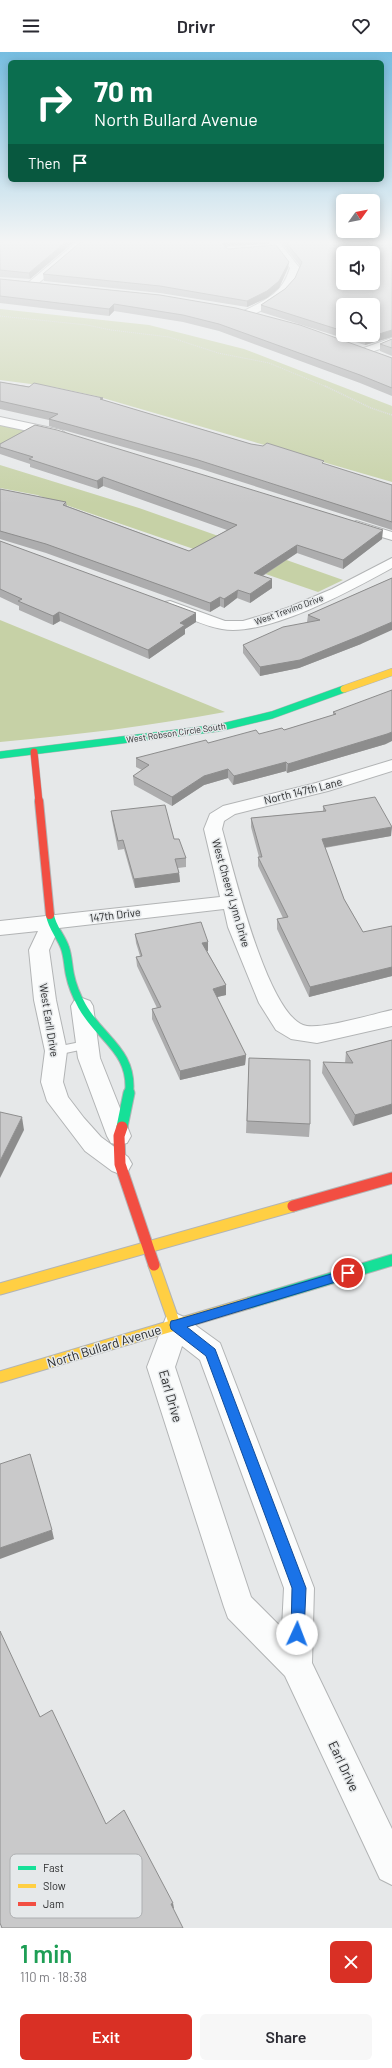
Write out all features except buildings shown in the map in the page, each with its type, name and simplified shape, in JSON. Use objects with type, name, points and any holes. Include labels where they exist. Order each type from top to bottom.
[{"type":"street","points":[[378,356],[361,350],[392,341]]},
{"type":"street","points":[[0,420],[72,437]]},
{"type":"street","points":[[347,522],[392,536]]},
{"type":"street","name":"West Trevino Drive","points":[[158,601],[216,623],[230,626],[244,626],[292,611],[337,592],[392,562]]},
{"type":"street","name":"West Robson Circle South","points":[[0,755],[34,752],[218,728],[272,714],[392,672]]},
{"type":"street","name":"West Earll Drive","points":[[34,752],[51,923],[65,947],[70,977],[98,1043],[126,1062],[130,1085],[127,1109],[119,1136],[120,1164],[176,1325]]},
{"type":"street","name":"North 147th Lane","points":[[216,818],[238,807],[322,787],[392,765]]},
{"type":"street","name":"West Cheery Lynn Drive","points":[[216,818],[213,823],[214,836],[231,902],[247,950],[270,1003],[278,1017],[290,1029],[307,1035],[326,1034],[392,1018]]},
{"type":"street","name":"147th Drive","points":[[0,928],[231,902]]},
{"type":"street","name":"West Earll Drive","points":[[51,923],[39,950],[45,1000],[56,1051],[52,1082],[58,1101],[93,1144],[120,1164]]},
{"type":"street","name":"West Earll Drive","points":[[98,1043],[89,1058],[119,1136]]},
{"type":"street","points":[[0,1289],[392,1178]]},
{"type":"street","name":"North Bullard Avenue","points":[[0,1377],[392,1260]]},
{"type":"street","name":"Earl Drive","points":[[296,1665],[299,1588],[211,1352],[176,1325],[161,1367],[239,1607],[296,1665],[392,1867]]},
{"type":"lane","points":[[56,1051],[98,1043]]},
{"type":"path","points":[[105,329],[169,337],[218,353],[269,363],[334,390],[371,408],[392,415]]},
{"type":"green space","points":[[0,329],[163,329],[244,349],[392,406],[392,482],[96,396],[54,387],[0,380]]},
{"type":"green space","points":[[0,424],[25,430],[0,450]]},
{"type":"green space","points":[[0,465],[139,508],[343,580],[318,592],[37,495],[0,488]]},
{"type":"green space","points":[[0,620],[225,712],[113,730],[0,742]]},
{"type":"traffic: fast","points":[[0,755],[218,728],[272,715],[344,689]]},
{"type":"traffic: fast","points":[[50,915],[51,923],[65,947],[70,977],[82,1006],[97,1029],[115,1047],[126,1062],[130,1085],[127,1109],[122,1127]]},
{"type":"traffic: fast","points":[[249,1303],[392,1260]]},
{"type":"traffic: slow","points":[[344,689],[392,672]]},
{"type":"traffic: slow","points":[[0,1289],[293,1206]]},
{"type":"traffic: slow","points":[[154,1265],[175,1325]]},
{"type":"traffic: slow","points":[[0,1377],[249,1303]]},
{"type":"traffic: jam","points":[[34,752],[50,915]]},
{"type":"traffic: jam","points":[[122,1127],[119,1136],[120,1164],[154,1265]]},
{"type":"traffic: jam","points":[[293,1206],[392,1178]]},
{"type":"route","points":[[297,1634],[299,1588],[211,1352],[176,1325],[348,1273]]}]
